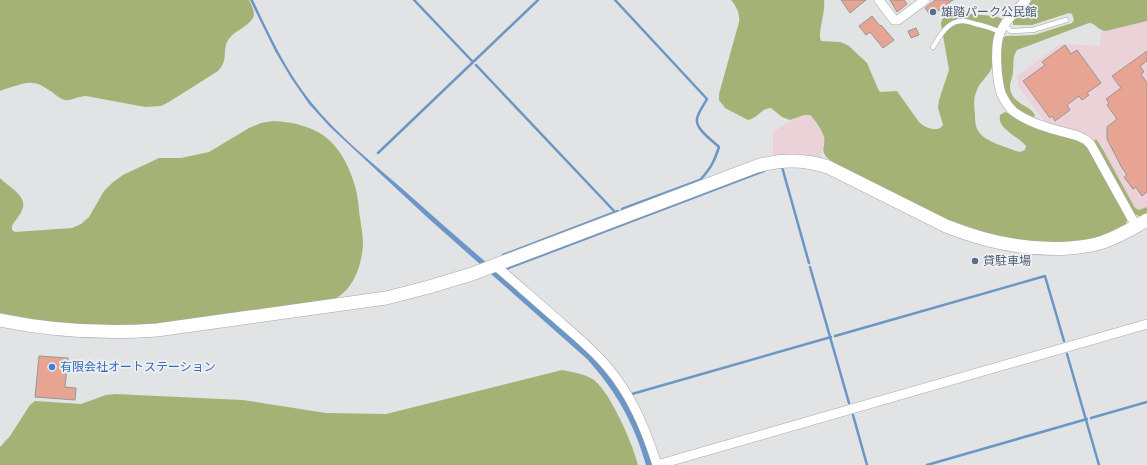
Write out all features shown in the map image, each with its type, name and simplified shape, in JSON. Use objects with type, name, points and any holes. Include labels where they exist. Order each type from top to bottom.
[{"type":"street","points":[[879,0],[894,20],[898,20],[925,0]]},
{"type":"street","points":[[0,320],[76,331],[103,332],[157,330],[386,298],[429,287],[491,267],[757,166],[782,160],[797,160],[828,167],[946,226],[970,235],[1001,243],[1039,248],[1061,248],[1104,242],[1141,223],[1092,145],[1078,136],[1029,120],[1008,106],[1001,94],[996,58],[997,42],[1002,29],[1026,0]]},
{"type":"street","points":[[491,267],[584,342],[613,373],[638,415],[647,434],[657,465],[1147,324]]},
{"type":"lane","points":[[933,47],[947,28],[957,22],[963,21],[1011,31],[1033,30],[1066,20]]},
{"type":"shaded area","points":[[1147,21],[1147,214],[1134,214],[1094,142],[1045,122],[1018,86],[1017,76],[1060,44],[1100,46],[1101,32]]},
{"type":"shaded area","points":[[807,114],[812,117],[824,136],[821,158],[792,154],[773,156],[773,132],[794,119]]},
{"type":"green space","points":[[0,0],[249,0],[254,16],[247,24],[229,38],[223,63],[218,71],[161,106],[145,107],[86,96],[65,100],[43,86],[34,83],[21,84],[0,91]]},
{"type":"green space","points":[[731,0],[824,0],[824,10],[820,33],[821,41],[840,42],[849,46],[867,63],[879,91],[897,91],[919,122],[931,129],[938,129],[943,125],[938,108],[939,100],[949,70],[941,24],[942,19],[946,16],[957,14],[982,15],[1001,18],[1002,21],[996,34],[992,49],[992,67],[978,87],[975,96],[975,121],[978,130],[985,138],[996,143],[1020,152],[1025,150],[1026,146],[1002,124],[1000,115],[1005,112],[1083,143],[1089,148],[1126,216],[1126,224],[1102,236],[1083,240],[1061,242],[1039,242],[1002,237],[984,232],[949,220],[831,161],[825,155],[823,149],[823,134],[810,115],[804,115],[790,120],[782,117],[771,108],[768,108],[748,120],[725,108],[719,100],[719,94],[739,22],[738,11]]},
{"type":"green space","points":[[1032,0],[1147,0],[1147,21],[1106,31],[1103,31],[1089,23],[1017,50],[1014,58],[1013,73],[1010,85],[1011,93],[1014,98],[1033,113],[1035,116],[1033,117],[1025,114],[1013,106],[1006,94],[1001,63],[1003,38],[1006,36],[1034,35],[1072,23],[1074,20],[1072,14],[1069,13],[1032,25],[1013,25],[1013,21]]},
{"type":"green space","points":[[273,121],[306,127],[322,134],[340,153],[351,175],[358,199],[363,244],[361,260],[355,277],[346,291],[339,296],[332,300],[156,324],[78,324],[39,320],[0,313],[0,178],[20,196],[22,200],[22,210],[12,226],[12,230],[15,232],[72,228],[81,224],[89,217],[104,191],[123,175],[159,158],[181,158],[209,152],[249,128],[261,123]]},
{"type":"green space","points":[[1096,139],[1135,208],[1139,210],[1147,207],[1147,214],[1142,217],[1134,214],[1094,142]]},
{"type":"green space","points":[[562,370],[587,376],[594,380],[602,388],[629,439],[638,465],[0,465],[0,447],[10,436],[30,405],[35,401],[81,404],[106,395],[115,394],[243,400],[326,413],[386,414]]},
{"type":"water","points":[[250,0],[253,0],[286,66],[302,90],[321,114],[344,138],[582,345],[601,365],[618,387],[638,422],[653,465],[646,465],[636,435],[623,408],[607,383],[587,359],[429,219],[330,127],[309,104],[275,51]]},
{"type":"building","points":[[841,0],[866,0],[850,13]]},
{"type":"building","points":[[890,0],[904,0],[907,4],[897,12]]},
{"type":"building","name":"雄踏パーク公民館","points":[[935,0],[953,0],[931,16],[925,8]]},
{"type":"building","points":[[872,16],[894,40],[883,48],[870,32],[866,35],[859,26]]},
{"type":"building","points":[[916,28],[919,35],[911,38],[908,31]]},
{"type":"building","points":[[1065,45],[1071,54],[1077,50],[1101,83],[1087,93],[1089,95],[1082,100],[1079,96],[1067,105],[1070,110],[1055,121],[1052,116],[1050,118],[1023,81],[1045,65],[1042,62]]},
{"type":"building","points":[[1147,51],[1147,61],[1140,66],[1144,72],[1141,74],[1147,83],[1147,192],[1142,196],[1136,187],[1133,189],[1124,177],[1127,175],[1107,139],[1107,127],[1117,119],[1107,105],[1109,103],[1106,99],[1121,88],[1112,76]]},
{"type":"building","points":[[39,356],[68,358],[65,387],[76,388],[75,400],[35,397]]},
{"type":"waterway","points":[[414,0],[473,62]]},
{"type":"waterway","points":[[378,153],[538,0]]},
{"type":"waterway","points":[[615,0],[707,99],[699,114],[697,123],[702,131],[719,147],[712,165],[700,180],[622,209]]},
{"type":"waterway","points":[[476,65],[615,212]]},
{"type":"waterway","points":[[780,167],[782,167],[809,263]]},
{"type":"waterway","points":[[506,269],[764,171]]},
{"type":"waterway","points":[[503,255],[618,211]]},
{"type":"waterway","points":[[810,267],[849,403]]},
{"type":"waterway","points":[[835,336],[1045,276],[1064,341]]},
{"type":"waterway","points":[[632,394],[831,337]]},
{"type":"waterway","points":[[1067,354],[1099,465]]},
{"type":"waterway","points":[[1091,418],[1147,402]]},
{"type":"waterway","points":[[853,415],[867,465]]},
{"type":"waterway","points":[[927,465],[1087,419]]},
{"type":"place","name":"雄踏パーク公民館","points":[[933,12]]},
{"type":"place","name":"貸駐車場","points":[[975,261]]},
{"type":"place","name":"有限会社オートステーション","points":[[52,367]]}]
